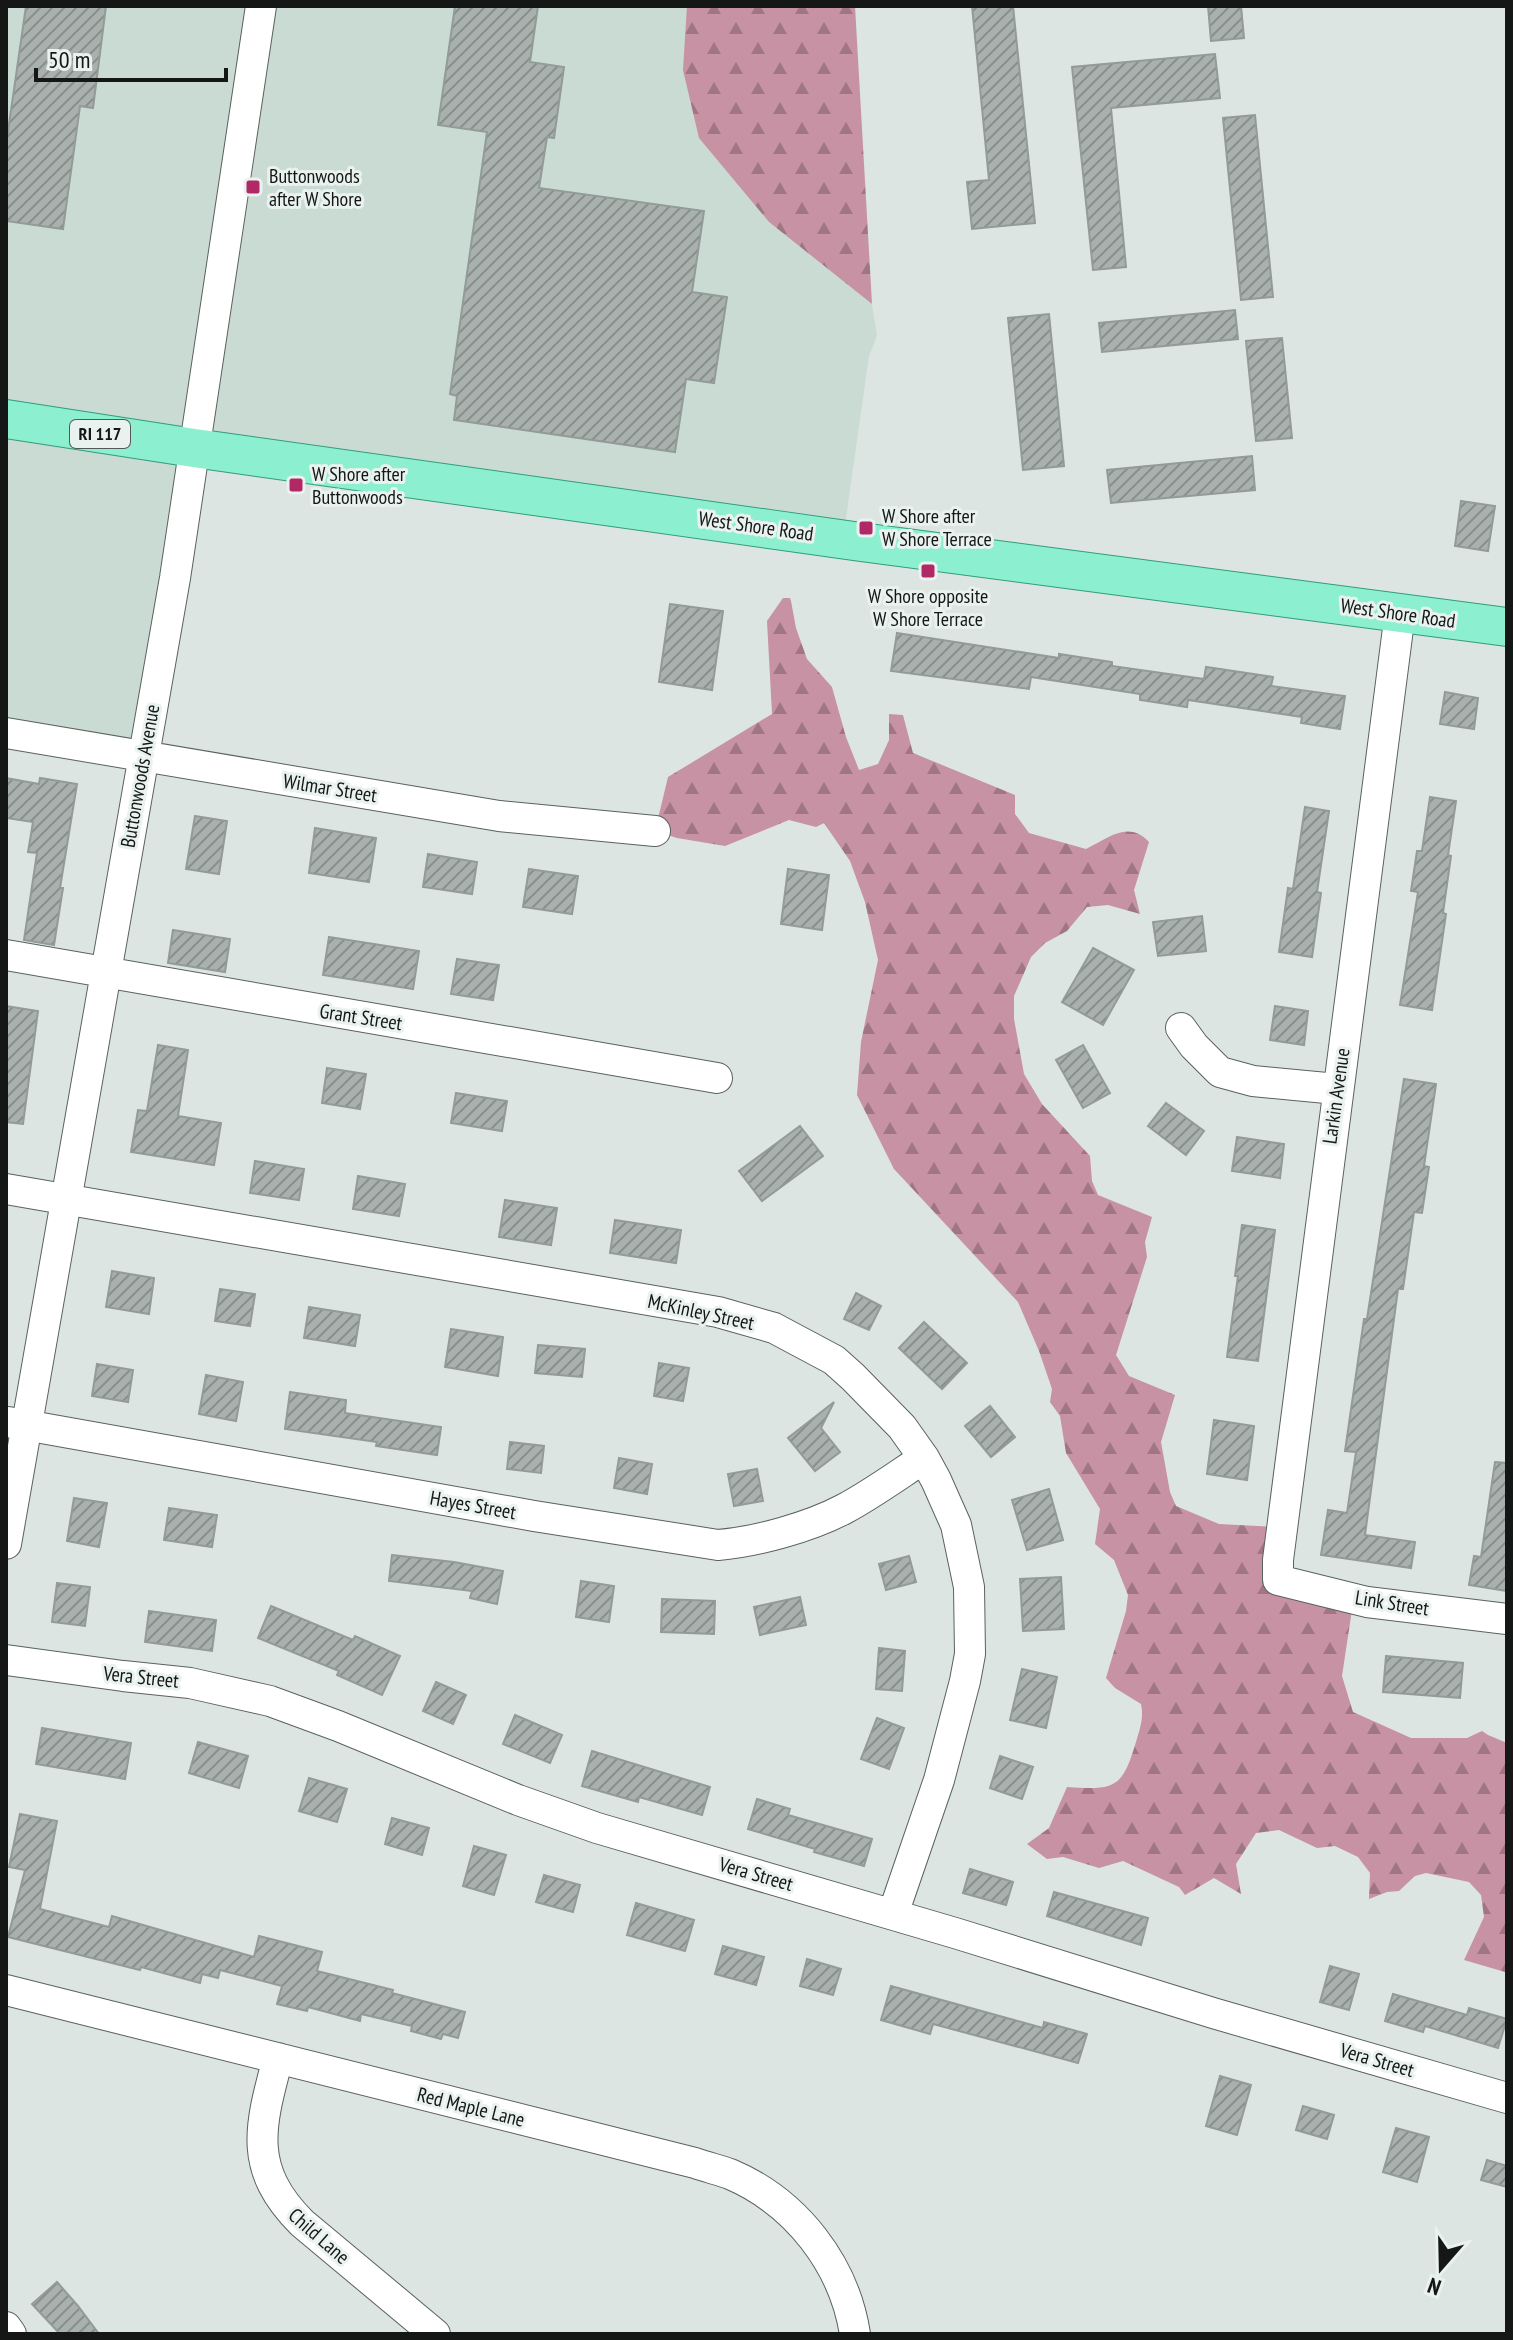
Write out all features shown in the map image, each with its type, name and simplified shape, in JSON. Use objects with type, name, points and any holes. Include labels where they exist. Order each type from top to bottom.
[{"type":"main road","name":"West Shore Road","points":[[6,419],[861,542],[1507,627]]},
{"type":"street","name":"Buttonwoods Avenue","points":[[6,1544],[16,1423],[67,1199],[175,578],[261,6]]},
{"type":"street","name":"Larkin Avenue","points":[[1278,1580],[1337,1089],[1400,613]]},
{"type":"street","name":"Wilmar Street","points":[[6,733],[499,816],[655,831]]},
{"type":"street","name":"Grant Street","points":[[6,955],[717,1078]]},
{"type":"street","points":[[1181,1028],[1220,1072],[1253,1081],[1337,1089]]},
{"type":"street","name":"McKinley Street","points":[[6,1189],[718,1312],[774,1328],[834,1360],[902,1427],[924,1458],[956,1525],[966,1566],[971,1609],[970,1654],[965,1681],[939,1780],[893,1914]]},
{"type":"street","name":"Hayes Street","points":[[16,1423],[534,1516],[718,1545],[762,1538],[844,1509],[924,1458]]},
{"type":"street","name":"Link Street","points":[[1278,1580],[1367,1602],[1507,1619]]},
{"type":"street","name":"Vera Street","points":[[6,1660],[190,1683],[270,1701],[518,1800],[597,1828],[1507,2098]]},
{"type":"street","name":"Red Maple Lane","points":[[6,1990],[695,2163],[731,2175],[759,2189],[787,2210],[816,2239],[840,2282],[855,2334]]},
{"type":"street","name":"Child Lane","points":[[278,2058],[261,2136],[263,2158],[271,2182],[285,2205],[302,2223],[435,2334]]},
{"type":"street","points":[[6,2327],[11,2334]]},
{"type":"shaded area","points":[[6,6],[687,6],[769,222],[872,304],[877,336],[869,356],[843,539],[208,451],[144,746],[6,722]]},
{"type":"green space","points":[[687,6],[855,6],[872,304],[769,222],[699,138],[683,70]]},
{"type":"green space","points":[[783,598],[790,598],[807,659],[832,687],[859,770],[878,764],[889,740],[889,714],[903,715],[913,753],[1015,795],[1015,814],[1029,833],[1086,849],[1126,832],[1134,832],[1149,842],[1134,890],[1140,914],[1108,905],[1087,907],[1067,931],[1045,943],[1031,957],[1014,996],[1014,1019],[1024,1074],[1042,1104],[1090,1156],[1092,1181],[1098,1195],[1152,1217],[1145,1242],[1147,1257],[1116,1355],[1129,1376],[1175,1395],[1161,1442],[1170,1492],[1176,1506],[1219,1524],[1276,1527],[1277,1575],[1353,1603],[1342,1676],[1353,1712],[1411,1738],[1467,1738],[1482,1731],[1507,1743],[1505,1972],[1464,1960],[1484,1917],[1481,1895],[1469,1882],[1426,1873],[1415,1876],[1399,1891],[1369,1899],[1370,1873],[1358,1857],[1335,1846],[1317,1848],[1279,1830],[1256,1833],[1236,1864],[1241,1894],[1214,1878],[1185,1895],[1179,1887],[1123,1861],[1099,1868],[1063,1857],[1047,1859],[1027,1844],[1049,1828],[1067,1787],[1096,1788],[1121,1778],[1131,1758],[1141,1723],[1141,1704],[1115,1688],[1106,1678],[1128,1595],[1114,1560],[1095,1544],[1100,1509],[1066,1453],[1060,1416],[1050,1402],[1052,1389],[1018,1302],[894,1169],[857,1095],[861,1042],[878,960],[865,902],[850,861],[824,823],[816,827],[789,820],[725,846],[655,831],[668,777],[772,714],[767,621]]},
{"type":"building","points":[[26,6],[106,6],[93,108],[80,106],[63,229],[6,221],[6,145]]},
{"type":"building","points":[[455,6],[538,6],[530,62],[564,67],[554,138],[547,137],[539,188],[704,211],[692,292],[727,297],[714,383],[686,379],[675,452],[454,420],[457,396],[450,394],[487,132],[438,125]]},
{"type":"building","points":[[972,6],[1013,6],[1035,223],[972,229],[967,182],[989,180]]},
{"type":"building","points":[[1208,6],[1241,6],[1244,38],[1211,41]]},
{"type":"building","points":[[1215,54],[1220,98],[1111,108],[1126,267],[1093,270],[1072,67]]},
{"type":"building","points":[[1255,115],[1273,297],[1241,300],[1223,118]]},
{"type":"building","points":[[1235,310],[1238,339],[1102,352],[1099,323]]},
{"type":"building","points":[[1049,314],[1064,466],[1023,470],[1008,318]]},
{"type":"building","points":[[1282,338],[1292,438],[1256,441],[1246,341]]},
{"type":"building","points":[[1252,456],[1255,490],[1111,503],[1107,470]]},
{"type":"building","points":[[1461,501],[1495,506],[1488,551],[1455,546]]},
{"type":"building","points":[[670,604],[723,611],[712,690],[659,682]]},
{"type":"building","points":[[897,633],[1059,658],[1059,654],[1112,662],[1112,666],[1204,679],[1206,667],[1273,677],[1271,686],[1345,696],[1340,729],[1301,723],[1302,717],[1188,700],[1187,707],[1140,700],[1140,694],[1031,677],[1029,689],[891,671]]},
{"type":"building","points":[[1445,692],[1478,698],[1474,729],[1440,724]]},
{"type":"building","points":[[6,778],[39,784],[40,778],[77,784],[54,945],[24,940],[37,853],[28,852],[33,822],[6,818]]},
{"type":"building","points":[[1430,797],[1456,801],[1448,855],[1451,856],[1443,913],[1446,914],[1432,1010],[1400,1005],[1418,892],[1411,891],[1417,851],[1422,851]]},
{"type":"building","points":[[1305,807],[1329,811],[1317,892],[1321,893],[1312,957],[1279,952],[1288,888],[1293,889]]},
{"type":"building","points":[[195,816],[227,821],[219,874],[186,869]]},
{"type":"building","points":[[315,828],[376,838],[369,882],[309,873]]},
{"type":"building","points":[[428,854],[477,862],[472,894],[423,887]]},
{"type":"building","points":[[529,869],[578,876],[572,914],[523,907]]},
{"type":"building","points":[[788,869],[829,875],[822,930],[781,924]]},
{"type":"building","points":[[1202,916],[1206,951],[1158,956],[1153,922]]},
{"type":"building","points":[[173,930],[230,939],[225,972],[168,963]]},
{"type":"building","points":[[329,937],[419,951],[413,989],[323,975]]},
{"type":"building","points":[[1093,948],[1134,970],[1103,1025],[1062,1002]]},
{"type":"building","points":[[457,959],[499,965],[493,1000],[451,994]]},
{"type":"building","points":[[6,1006],[38,1011],[23,1124],[6,1122]]},
{"type":"building","points":[[1275,1006],[1308,1011],[1304,1045],[1270,1040]]},
{"type":"building","points":[[158,1045],[188,1050],[178,1116],[221,1123],[214,1165],[131,1152],[138,1110],[147,1111]]},
{"type":"building","points":[[1083,1045],[1110,1093],[1083,1108],[1056,1060]]},
{"type":"building","points":[[327,1068],[366,1074],[360,1109],[322,1103]]},
{"type":"building","points":[[1404,1079],[1436,1084],[1424,1166],[1429,1167],[1422,1213],[1414,1212],[1403,1289],[1398,1289],[1365,1535],[1415,1542],[1411,1568],[1321,1555],[1328,1510],[1347,1513],[1356,1452],[1345,1451]]},
{"type":"building","points":[[456,1093],[507,1101],[502,1131],[451,1123]]},
{"type":"building","points":[[1166,1103],[1204,1131],[1186,1155],[1148,1126]]},
{"type":"building","points":[[800,1126],[823,1156],[762,1201],[739,1171]]},
{"type":"building","points":[[1237,1137],[1284,1144],[1280,1178],[1232,1171]]},
{"type":"building","points":[[255,1161],[304,1169],[299,1200],[250,1193]]},
{"type":"building","points":[[358,1176],[405,1184],[399,1216],[353,1209]]},
{"type":"building","points":[[505,1200],[557,1208],[551,1245],[499,1237]]},
{"type":"building","points":[[615,1220],[681,1230],[676,1263],[610,1253]]},
{"type":"building","points":[[1242,1225],[1275,1230],[1258,1361],[1227,1357]]},
{"type":"building","points":[[112,1271],[154,1278],[149,1314],[106,1307]]},
{"type":"building","points":[[220,1289],[255,1294],[250,1326],[215,1321]]},
{"type":"building","points":[[856,1293],[881,1306],[869,1330],[844,1319]]},
{"type":"building","points":[[309,1307],[360,1315],[355,1346],[304,1338]]},
{"type":"building","points":[[924,1322],[967,1363],[942,1389],[899,1348]]},
{"type":"building","points":[[451,1329],[503,1337],[498,1376],[445,1367]]},
{"type":"building","points":[[538,1345],[585,1349],[582,1377],[535,1373]]},
{"type":"building","points":[[659,1363],[689,1368],[683,1401],[654,1396]]},
{"type":"building","points":[[97,1364],[133,1370],[128,1402],[92,1396]]},
{"type":"building","points":[[206,1375],[243,1382],[236,1421],[199,1414]]},
{"type":"building","points":[[290,1392],[346,1400],[345,1413],[441,1427],[437,1455],[376,1446],[377,1442],[285,1429]]},
{"type":"building","points":[[834,1402],[821,1428],[840,1452],[815,1471],[788,1438]]},
{"type":"building","points":[[990,1406],[1015,1437],[991,1457],[965,1426]]},
{"type":"building","points":[[1214,1420],[1254,1426],[1247,1480],[1207,1474]]},
{"type":"building","points":[[510,1442],[544,1446],[541,1473],[507,1469]]},
{"type":"building","points":[[619,1458],[652,1464],[647,1494],[614,1488]]},
{"type":"building","points":[[1495,1462],[1507,1463],[1507,1591],[1469,1585],[1474,1556],[1481,1557]]},
{"type":"building","points":[[757,1469],[763,1501],[734,1506],[728,1474]]},
{"type":"building","points":[[1049,1489],[1063,1540],[1027,1550],[1012,1500]]},
{"type":"building","points":[[74,1498],[107,1503],[99,1547],[67,1541]]},
{"type":"building","points":[[169,1508],[217,1515],[212,1547],[164,1540]]},
{"type":"building","points":[[392,1555],[503,1571],[497,1604],[470,1598],[472,1591],[389,1581]]},
{"type":"building","points":[[909,1556],[916,1582],[886,1590],[879,1564]]},
{"type":"building","points":[[1061,1577],[1064,1629],[1023,1631],[1020,1579]]},
{"type":"building","points":[[581,1581],[614,1586],[609,1622],[576,1617]]},
{"type":"building","points":[[57,1583],[90,1587],[85,1626],[52,1622]]},
{"type":"building","points":[[800,1597],[806,1625],[760,1635],[754,1607]]},
{"type":"building","points":[[662,1599],[715,1601],[714,1634],[661,1632]]},
{"type":"building","points":[[271,1606],[400,1656],[382,1695],[337,1675],[339,1671],[258,1638]]},
{"type":"building","points":[[149,1611],[216,1620],[212,1651],[145,1642]]},
{"type":"building","points":[[879,1648],[905,1651],[902,1691],[876,1689]]},
{"type":"building","points":[[1386,1656],[1463,1663],[1460,1698],[1383,1692]]},
{"type":"building","points":[[1022,1669],[1057,1677],[1046,1728],[1010,1720]]},
{"type":"building","points":[[436,1682],[466,1695],[453,1724],[423,1711]]},
{"type":"building","points":[[515,1715],[562,1735],[550,1763],[503,1744]]},
{"type":"building","points":[[877,1718],[904,1728],[889,1769],[861,1759]]},
{"type":"building","points":[[42,1728],[131,1743],[125,1779],[36,1764]]},
{"type":"building","points":[[198,1742],[248,1756],[239,1788],[189,1773]]},
{"type":"building","points":[[592,1751],[710,1787],[702,1815],[639,1797],[638,1802],[582,1786]]},
{"type":"building","points":[[1000,1756],[1033,1767],[1022,1799],[990,1788]]},
{"type":"building","points":[[309,1778],[347,1789],[337,1822],[299,1811]]},
{"type":"building","points":[[757,1799],[790,1809],[788,1815],[872,1839],[864,1866],[748,1829]]},
{"type":"building","points":[[20,1814],[57,1821],[40,1909],[109,1927],[112,1916],[254,1957],[259,1936],[322,1952],[317,1971],[465,2012],[458,2038],[443,2034],[441,2039],[411,2031],[412,2026],[361,2014],[360,2021],[308,2007],[307,2011],[277,2004],[282,1986],[220,1970],[218,1978],[202,1974],[200,1983],[8,1937],[25,1870],[9,1867]]},
{"type":"building","points":[[392,1818],[429,1828],[422,1855],[385,1844]]},
{"type":"building","points":[[474,1846],[506,1855],[494,1895],[463,1886]]},
{"type":"building","points":[[970,1869],[1013,1882],[1006,1905],[963,1893]]},
{"type":"building","points":[[544,1875],[580,1885],[573,1912],[536,1902]]},
{"type":"building","points":[[1054,1892],[1148,1918],[1141,1945],[1047,1916]]},
{"type":"building","points":[[636,1903],[694,1920],[685,1951],[627,1935]]},
{"type":"building","points":[[723,1946],[764,1957],[756,1985],[715,1974]]},
{"type":"building","points":[[807,1959],[841,1969],[833,1995],[800,1986]]},
{"type":"building","points":[[1330,1966],[1359,1974],[1349,2010],[1320,2002]]},
{"type":"building","points":[[891,1986],[1043,2028],[1044,2022],[1087,2034],[1078,2063],[933,2024],[930,2034],[881,2020]]},
{"type":"building","points":[[1393,1994],[1467,2015],[1469,2008],[1507,2019],[1498,2048],[1425,2026],[1423,2032],[1385,2021]]},
{"type":"building","points":[[1220,2076],[1251,2085],[1237,2135],[1206,2126]]},
{"type":"building","points":[[1303,2106],[1334,2115],[1327,2139],[1296,2130]]},
{"type":"building","points":[[1396,2128],[1429,2137],[1417,2182],[1383,2172]]},
{"type":"building","points":[[1487,2160],[1507,2166],[1507,2187],[1481,2180]]},
{"type":"building","points":[[57,2282],[99,2334],[60,2334],[32,2304]]},
{"type":"place","name":"Buttonwoods after W Shore","points":[[253,187]]},
{"type":"place","name":"W Shore after Buttonwoods","points":[[296,485]]},
{"type":"place","name":"W Shore after W Shore Terrace","points":[[866,528]]},
{"type":"place","name":"W Shore opposite W Shore Terrace","points":[[928,571]]}]
